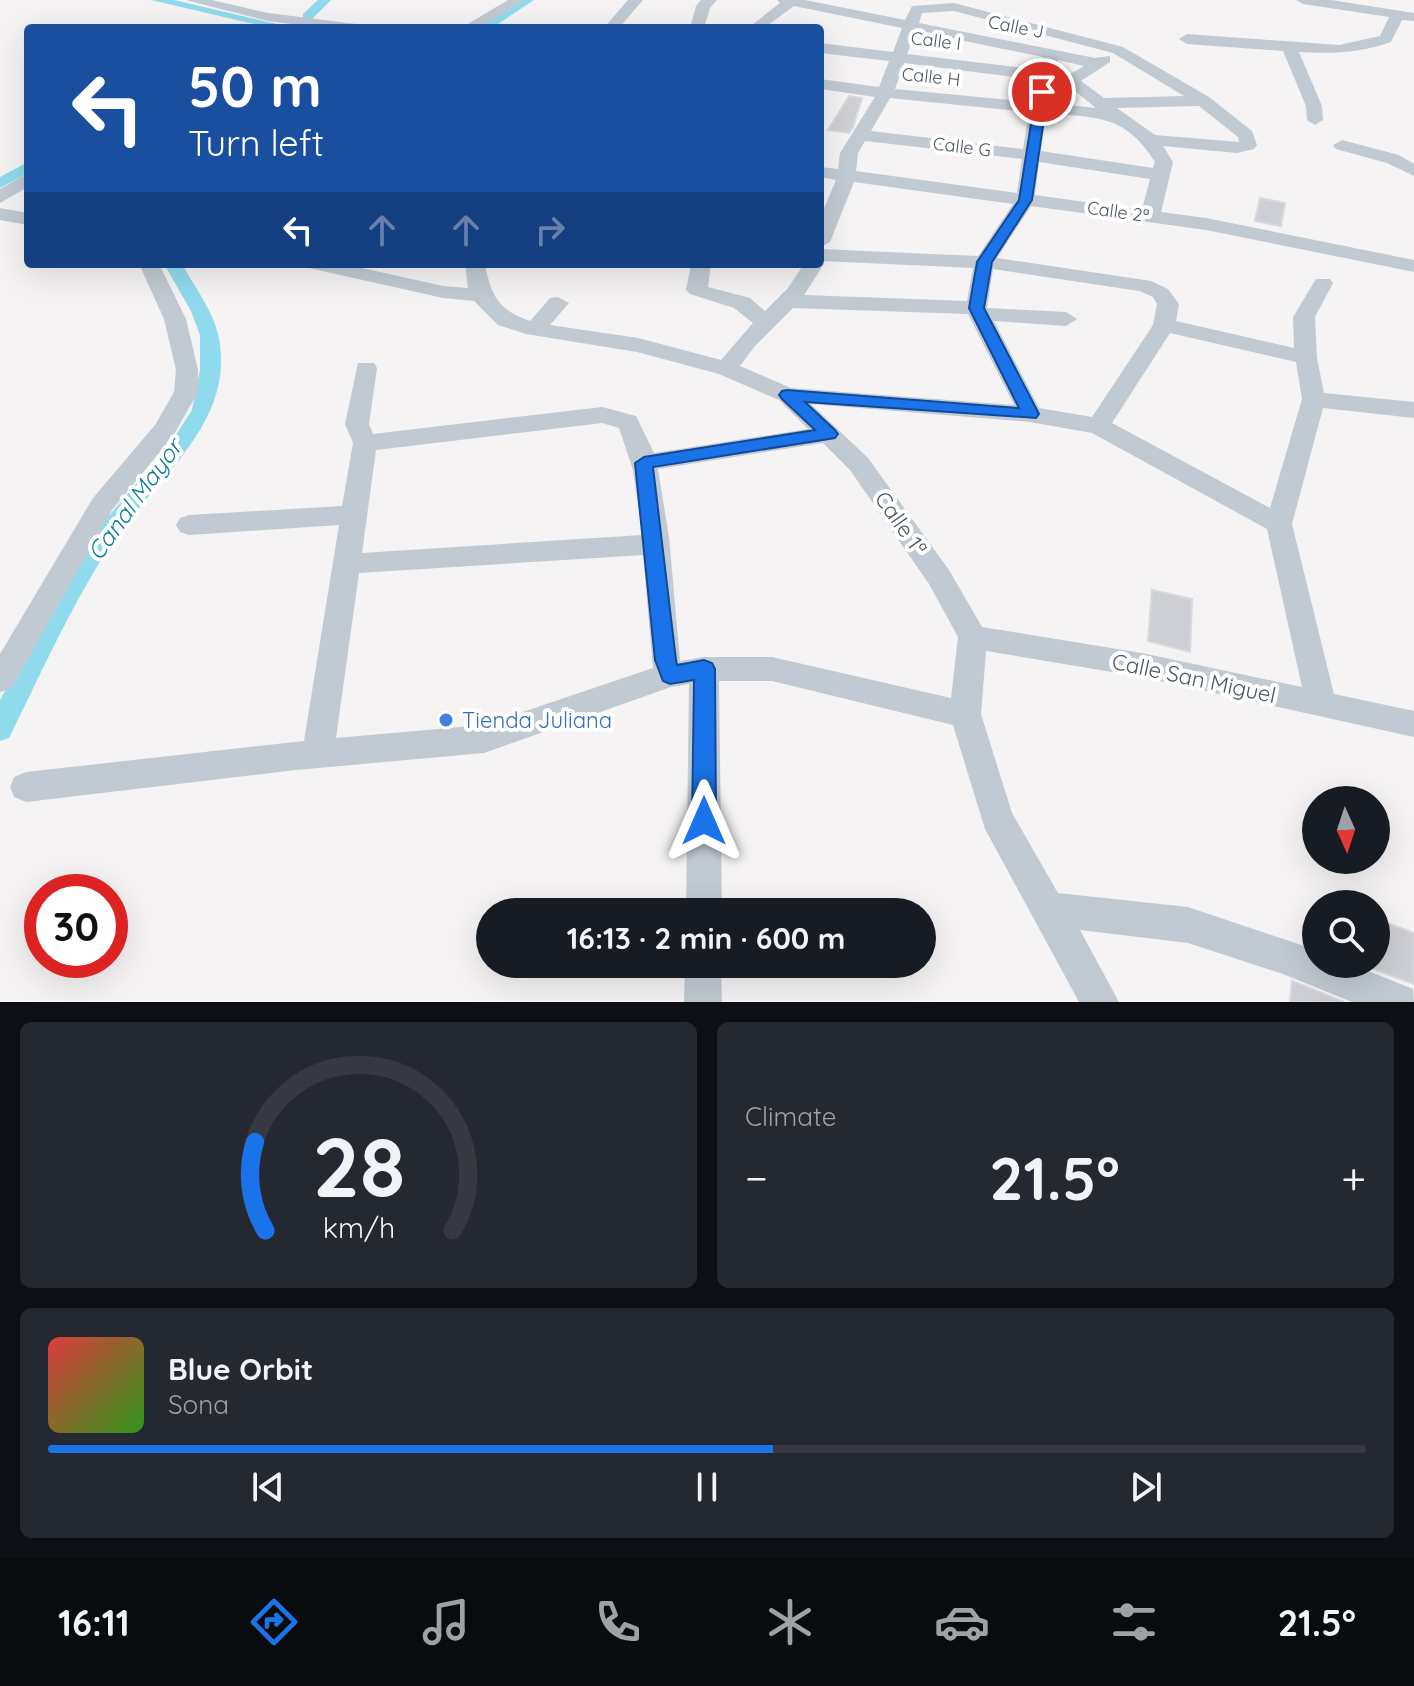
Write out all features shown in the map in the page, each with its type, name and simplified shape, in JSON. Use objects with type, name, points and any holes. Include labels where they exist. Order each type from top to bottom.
[{"type":"street","points":[[193,0],[308,24]]},
{"type":"street","points":[[475,24],[518,0]]},
{"type":"street","points":[[615,24],[636,0]]},
{"type":"street","points":[[698,24],[703,6],[710,0]]},
{"type":"street","points":[[760,24],[789,0]]},
{"type":"street","name":"Calle J","points":[[789,0],[912,12],[1052,54],[1099,64]]},
{"type":"street","points":[[1303,0],[1414,17]]},
{"type":"street","points":[[824,232],[846,178],[849,153],[885,93],[901,57],[912,12],[954,7],[1118,50],[1203,101],[1246,135],[1248,145],[1237,148],[1150,140]]},
{"type":"street","points":[[1187,39],[1290,48],[1358,48],[1386,39],[1397,15]]},
{"type":"street","name":"Calle I","points":[[824,48],[1046,76]]},
{"type":"street","points":[[1290,48],[1314,106],[1315,120]]},
{"type":"street","points":[[1118,50],[1072,81],[1150,140],[1164,162],[1150,216]]},
{"type":"street","points":[[1030,414],[978,311],[984,262],[1025,200],[1038,108],[1052,54]]},
{"type":"street","name":"Calle H","points":[[824,85],[1038,108],[1111,109],[1203,101]]},
{"type":"street","name":"Calle G","points":[[858,135],[1032,155],[1161,175]]},
{"type":"street","points":[[1342,145],[1393,159],[1414,171]]},
{"type":"street","name":"Calle 2ª","points":[[824,173],[1206,224],[1414,266]]},
{"type":"street","points":[[0,197],[24,182]]},
{"type":"street","points":[[0,214],[24,218]]},
{"type":"street","points":[[824,255],[984,262],[1144,285],[1161,293],[1168,304],[1164,325],[1098,426]]},
{"type":"street","points":[[0,680],[102,505],[164,430],[186,392],[187,370],[175,319],[151,268]]},
{"type":"street","points":[[352,268],[443,292],[480,295],[476,268]]},
{"type":"street","points":[[700,268],[697,290],[742,303],[764,321]]},
{"type":"street","points":[[727,369],[764,321],[806,281],[812,268]]},
{"type":"street","points":[[1321,705],[1279,524],[1314,399],[1306,358],[1304,317],[1323,283]]},
{"type":"street","name":"Calle 1ª","points":[[480,295],[506,320],[534,329],[638,345],[727,369],[787,395],[859,464],[930,564],[973,637]]},
{"type":"street","points":[[787,301],[1066,319]]},
{"type":"street","points":[[534,329],[558,303]]},
{"type":"street","points":[[1164,325],[1306,358]]},
{"type":"street","points":[[318,754],[365,443],[357,424],[366,368]]},
{"type":"street","points":[[787,395],[1030,414],[1098,426],[1279,524]]},
{"type":"street","points":[[1314,399],[1414,410]]},
{"type":"street","points":[[365,443],[602,415],[622,418],[631,426],[644,463],[665,660],[670,675]]},
{"type":"street","points":[[644,463],[829,434]]},
{"type":"street","points":[[189,525],[352,515]]},
{"type":"street","points":[[346,564],[654,544]]},
{"type":"street","points":[[973,637],[965,714],[997,818],[1095,1001]]},
{"type":"street","name":"Calle San Miguel","points":[[973,637],[1142,665],[1414,724]]},
{"type":"street","points":[[26,787],[484,739],[670,675],[704,669],[772,669],[965,714]]},
{"type":"street","points":[[704,669],[704,898]]},
{"type":"street","points":[[1047,909],[1188,925],[1283,956],[1400,1002]]},
{"type":"street","points":[[703,978],[703,1002]]},
{"type":"building","points":[[849,96],[862,98],[853,127],[849,133],[828,130]]},
{"type":"building","points":[[1260,198],[1285,203],[1281,226],[1255,221]]},
{"type":"building","points":[[1152,590],[1192,599],[1190,652],[1148,641]]},
{"type":"building","points":[[1390,924],[1414,933],[1414,984],[1390,975]]},
{"type":"building","points":[[1292,981],[1344,1002],[1290,1002]]},
{"type":"waterway","points":[[157,0],[269,24]]},
{"type":"waterway","points":[[307,17],[325,0]]},
{"type":"waterway","name":"Canal Mayor","points":[[489,24],[528,0]]},
{"type":"waterway","points":[[0,183],[24,169]]},
{"type":"waterway","name":"Canal Mayor","points":[[0,730],[100,542],[179,446],[202,410],[210,370],[209,335],[200,311],[175,268]]},
{"type":"place","name":"Tienda Juliana","points":[[446,720]]},
{"type":"route","points":[[704,821],[704,669],[670,675],[665,660],[644,463],[829,434],[787,395],[1030,414],[976,308],[984,262],[1025,200],[1042,92]]}]
